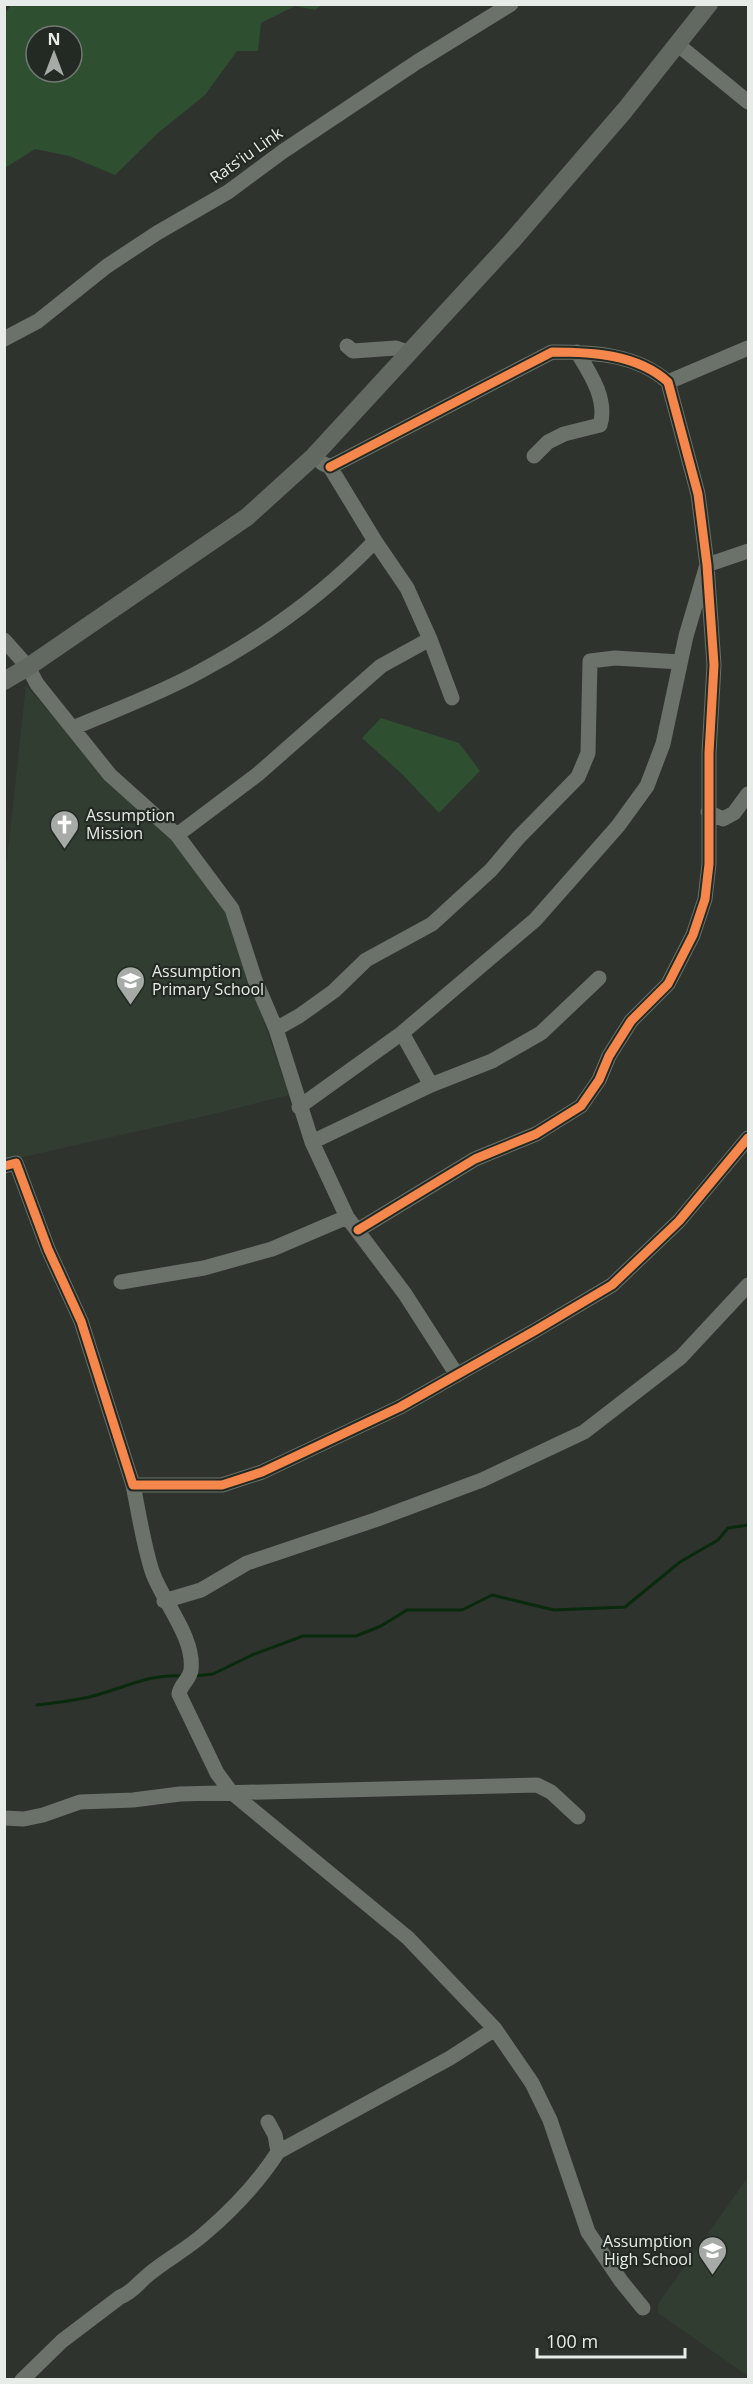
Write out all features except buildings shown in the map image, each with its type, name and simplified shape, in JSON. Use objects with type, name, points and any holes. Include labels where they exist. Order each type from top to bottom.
[{"type":"main road","points":[[4,681],[28,667],[247,517],[312,458],[407,352],[511,242],[625,110],[710,4]]},
{"type":"street","name":"Rats'iu Link","points":[[4,339],[38,321],[107,266],[157,233],[228,192],[282,152],[417,62],[511,4]]},
{"type":"street","points":[[676,44],[748,102]]},
{"type":"street","points":[[347,346],[353,351],[396,348],[407,352]]},
{"type":"street","points":[[668,382],[748,348]]},
{"type":"street","points":[[330,467],[552,352],[585,351],[625,359],[657,372],[668,382],[698,494],[707,565],[714,665],[708,812],[709,864],[705,899],[693,935],[668,984],[631,1021],[609,1056],[599,1080],[581,1106],[536,1134],[475,1159],[358,1230]]},
{"type":"street","points":[[534,456],[548,442],[564,434],[600,425],[603,411],[599,395],[577,352]]},
{"type":"street","points":[[312,458],[330,467],[407,588],[430,639],[452,698]]},
{"type":"street","points":[[74,728],[198,673],[274,627],[300,609],[375,541]]},
{"type":"street","points":[[707,565],[748,551]]},
{"type":"street","points":[[299,1107],[402,1033],[535,920],[618,826],[647,786],[663,744],[680,662],[707,565]]},
{"type":"street","points":[[177,835],[258,774],[381,666],[430,639]]},
{"type":"street","points":[[4,640],[28,667],[36,684],[110,775],[177,835],[232,909],[255,980],[276,1029],[312,1142],[347,1216],[405,1294],[457,1375]]},
{"type":"street","points":[[276,1029],[334,991],[366,960],[432,924],[491,870],[519,837],[578,777],[588,753],[590,661],[615,658],[680,662]]},
{"type":"street","points":[[708,812],[723,819],[734,813],[748,794]]},
{"type":"street","points":[[312,1142],[431,1085],[492,1060],[541,1033],[599,978]]},
{"type":"street","points":[[402,1033],[431,1085]]},
{"type":"street","points":[[134,1485],[222,1485],[262,1472],[381,1416],[457,1375],[612,1285],[679,1221],[748,1138]]},
{"type":"street","points":[[4,1166],[16,1163],[48,1249],[81,1321],[134,1485],[142,1538],[152,1573],[164,1601],[175,1614],[188,1646],[191,1670],[179,1694],[217,1773],[231,1792],[408,1938],[495,2029],[532,2083],[550,2120],[588,2232],[621,2281],[643,2308]]},
{"type":"street","points":[[122,1282],[204,1268],[272,1249],[347,1216]]},
{"type":"street","points":[[164,1601],[201,1590],[247,1563],[375,1520],[482,1480],[584,1431],[681,1357],[748,1285]]},
{"type":"street","points":[[4,1818],[24,1819],[80,1802],[231,1792],[537,1785],[551,1792],[578,1817]]},
{"type":"street","points":[[22,2379],[62,2341],[120,2297],[129,2294],[146,2276],[204,2234],[253,2186],[278,2152],[450,2058],[495,2029]]},
{"type":"street","points":[[268,2122],[275,2134],[278,2152]]},
{"type":"shaded area","name":"Assumption Primary School","points":[[26,685],[106,777],[177,845],[227,915],[289,1095],[5,1161],[4,861],[7,861]]},
{"type":"shaded area","name":"Assumption High School","points":[[748,2177],[748,2376],[658,2313],[658,2304]]},
{"type":"green space","points":[[11,4],[322,5],[315,10],[295,6],[261,23],[258,51],[237,51],[205,95],[158,133],[115,175],[69,156],[35,149],[5,168],[4,15]]},
{"type":"green space","points":[[381,718],[459,743],[480,771],[439,813],[402,774],[362,738]]},
{"type":"waterway","points":[[194,1676],[213,1674],[252,1655],[303,1636],[356,1636],[381,1626],[407,1610],[462,1610],[492,1595],[554,1610],[625,1607],[680,1562],[718,1540],[728,1528],[748,1525]]},
{"type":"waterway","points":[[37,1705],[89,1697],[158,1677],[182,1676]]},
{"type":"cycle path","points":[[330,467],[552,352],[613,356],[656,373],[668,382],[698,494],[707,565],[714,665],[709,753],[709,864],[705,899],[693,935],[668,984],[631,1021],[609,1056],[599,1080],[581,1106],[536,1134],[475,1159],[358,1230]]},
{"type":"cycle path","points":[[4,1166],[16,1163],[48,1249],[81,1321],[133,1485],[222,1485],[262,1472],[400,1407],[612,1285],[679,1221],[748,1138]]},
{"type":"place","name":"Assumption Mission","points":[[65,850]]},
{"type":"place","name":"Assumption Primary School","points":[[131,1006]]},
{"type":"place","name":"Assumption High School","points":[[713,2276]]}]
